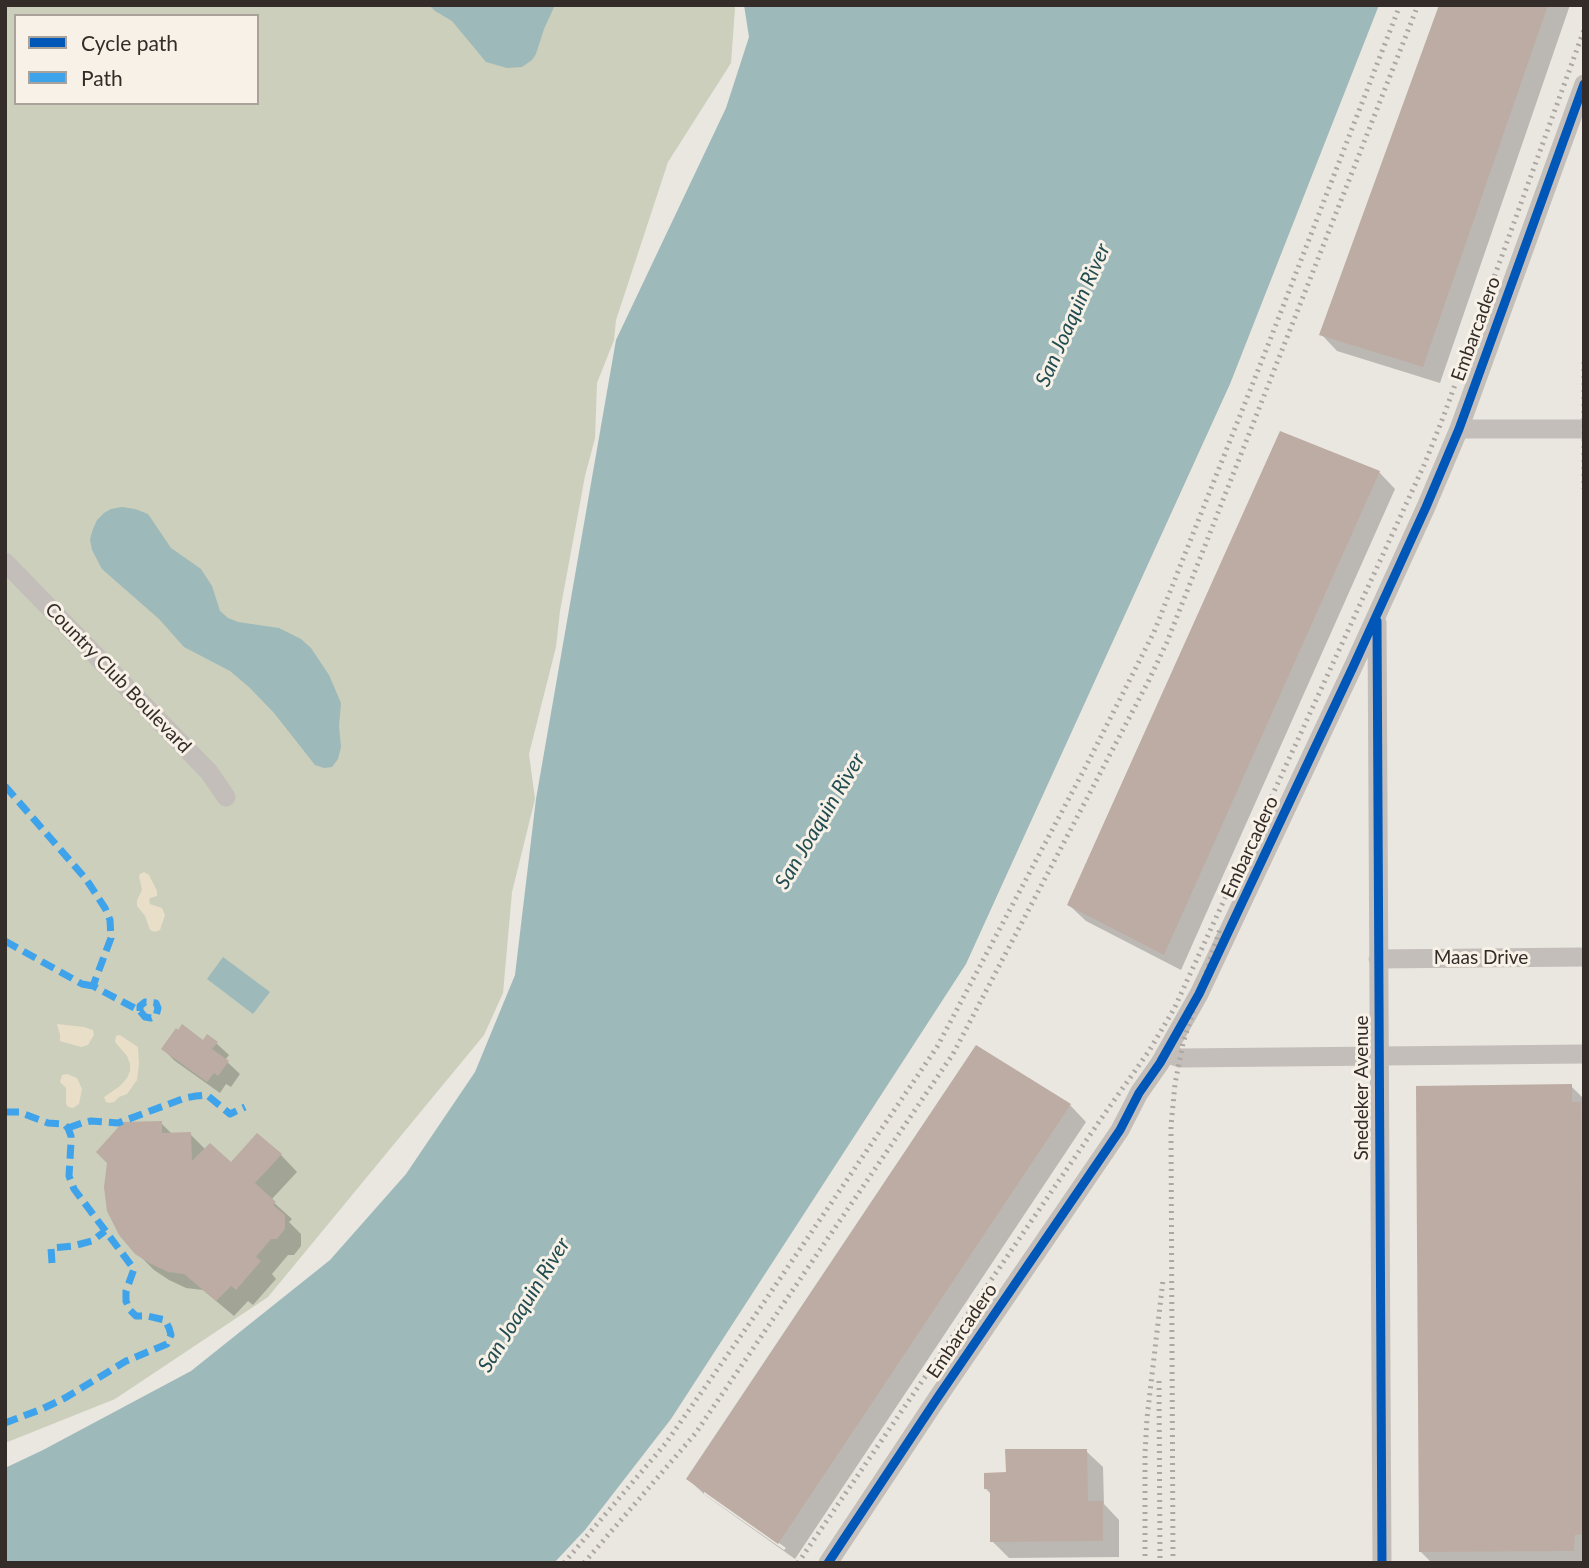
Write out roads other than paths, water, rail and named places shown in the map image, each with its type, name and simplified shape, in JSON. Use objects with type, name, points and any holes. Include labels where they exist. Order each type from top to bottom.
[{"type":"street","name":"Embarcadero","points":[[828,1563],[915,1430],[1120,1130],[1139,1093],[1166,1053],[1199,994],[1353,667],[1459,429],[1584,84]]},
{"type":"street","points":[[1459,429],[1584,429]]},
{"type":"street","name":"Country Club Boulevard","points":[[5,562],[209,772],[226,797]]},
{"type":"street","name":"Snedeker Avenue","points":[[1377,612],[1382,1563]]},
{"type":"street","name":"Maas Drive","points":[[1378,959],[1584,957]]},
{"type":"street","points":[[1166,1053],[1180,1058],[1584,1054]]},
{"type":"water","points":[[429,5],[555,5],[532,60],[522,67],[507,68],[486,62],[452,21]]},
{"type":"water","name":"San Joaquin River","points":[[744,5],[1379,5],[1230,384],[966,964],[671,1419],[585,1530],[554,1563],[5,1563],[5,1468],[191,1371],[330,1260],[406,1174],[475,1072],[515,975],[536,799],[616,340],[726,108],[749,37]]},
{"type":"water","points":[[122,507],[148,514],[171,548],[201,569],[212,586],[220,611],[228,618],[279,628],[301,639],[311,648],[329,675],[341,703],[341,747],[338,759],[332,767],[315,765],[274,713],[249,687],[230,671],[184,647],[159,619],[102,569],[92,550],[90,539],[93,529],[104,513]]},
{"type":"water","points":[[223,957],[270,992],[253,1014],[207,979]]},
{"type":"railway","points":[[564,1563],[666,1443],[937,1047],[1154,632],[1400,5]]},
{"type":"railway","points":[[584,1563],[695,1434],[953,1054],[1167,642],[1418,5]]},
{"type":"railway","points":[[798,1563],[1149,1051],[1174,1009],[1425,463],[1584,30]]},
{"type":"railway","points":[[1584,362],[1584,489]]},
{"type":"railway","points":[[1173,1563],[1171,1126],[1183,1043],[1221,926]]},
{"type":"railway","points":[[1145,1563],[1147,1418],[1163,1280]]},
{"type":"railway","points":[[1159,1381],[1160,1563]]}]
